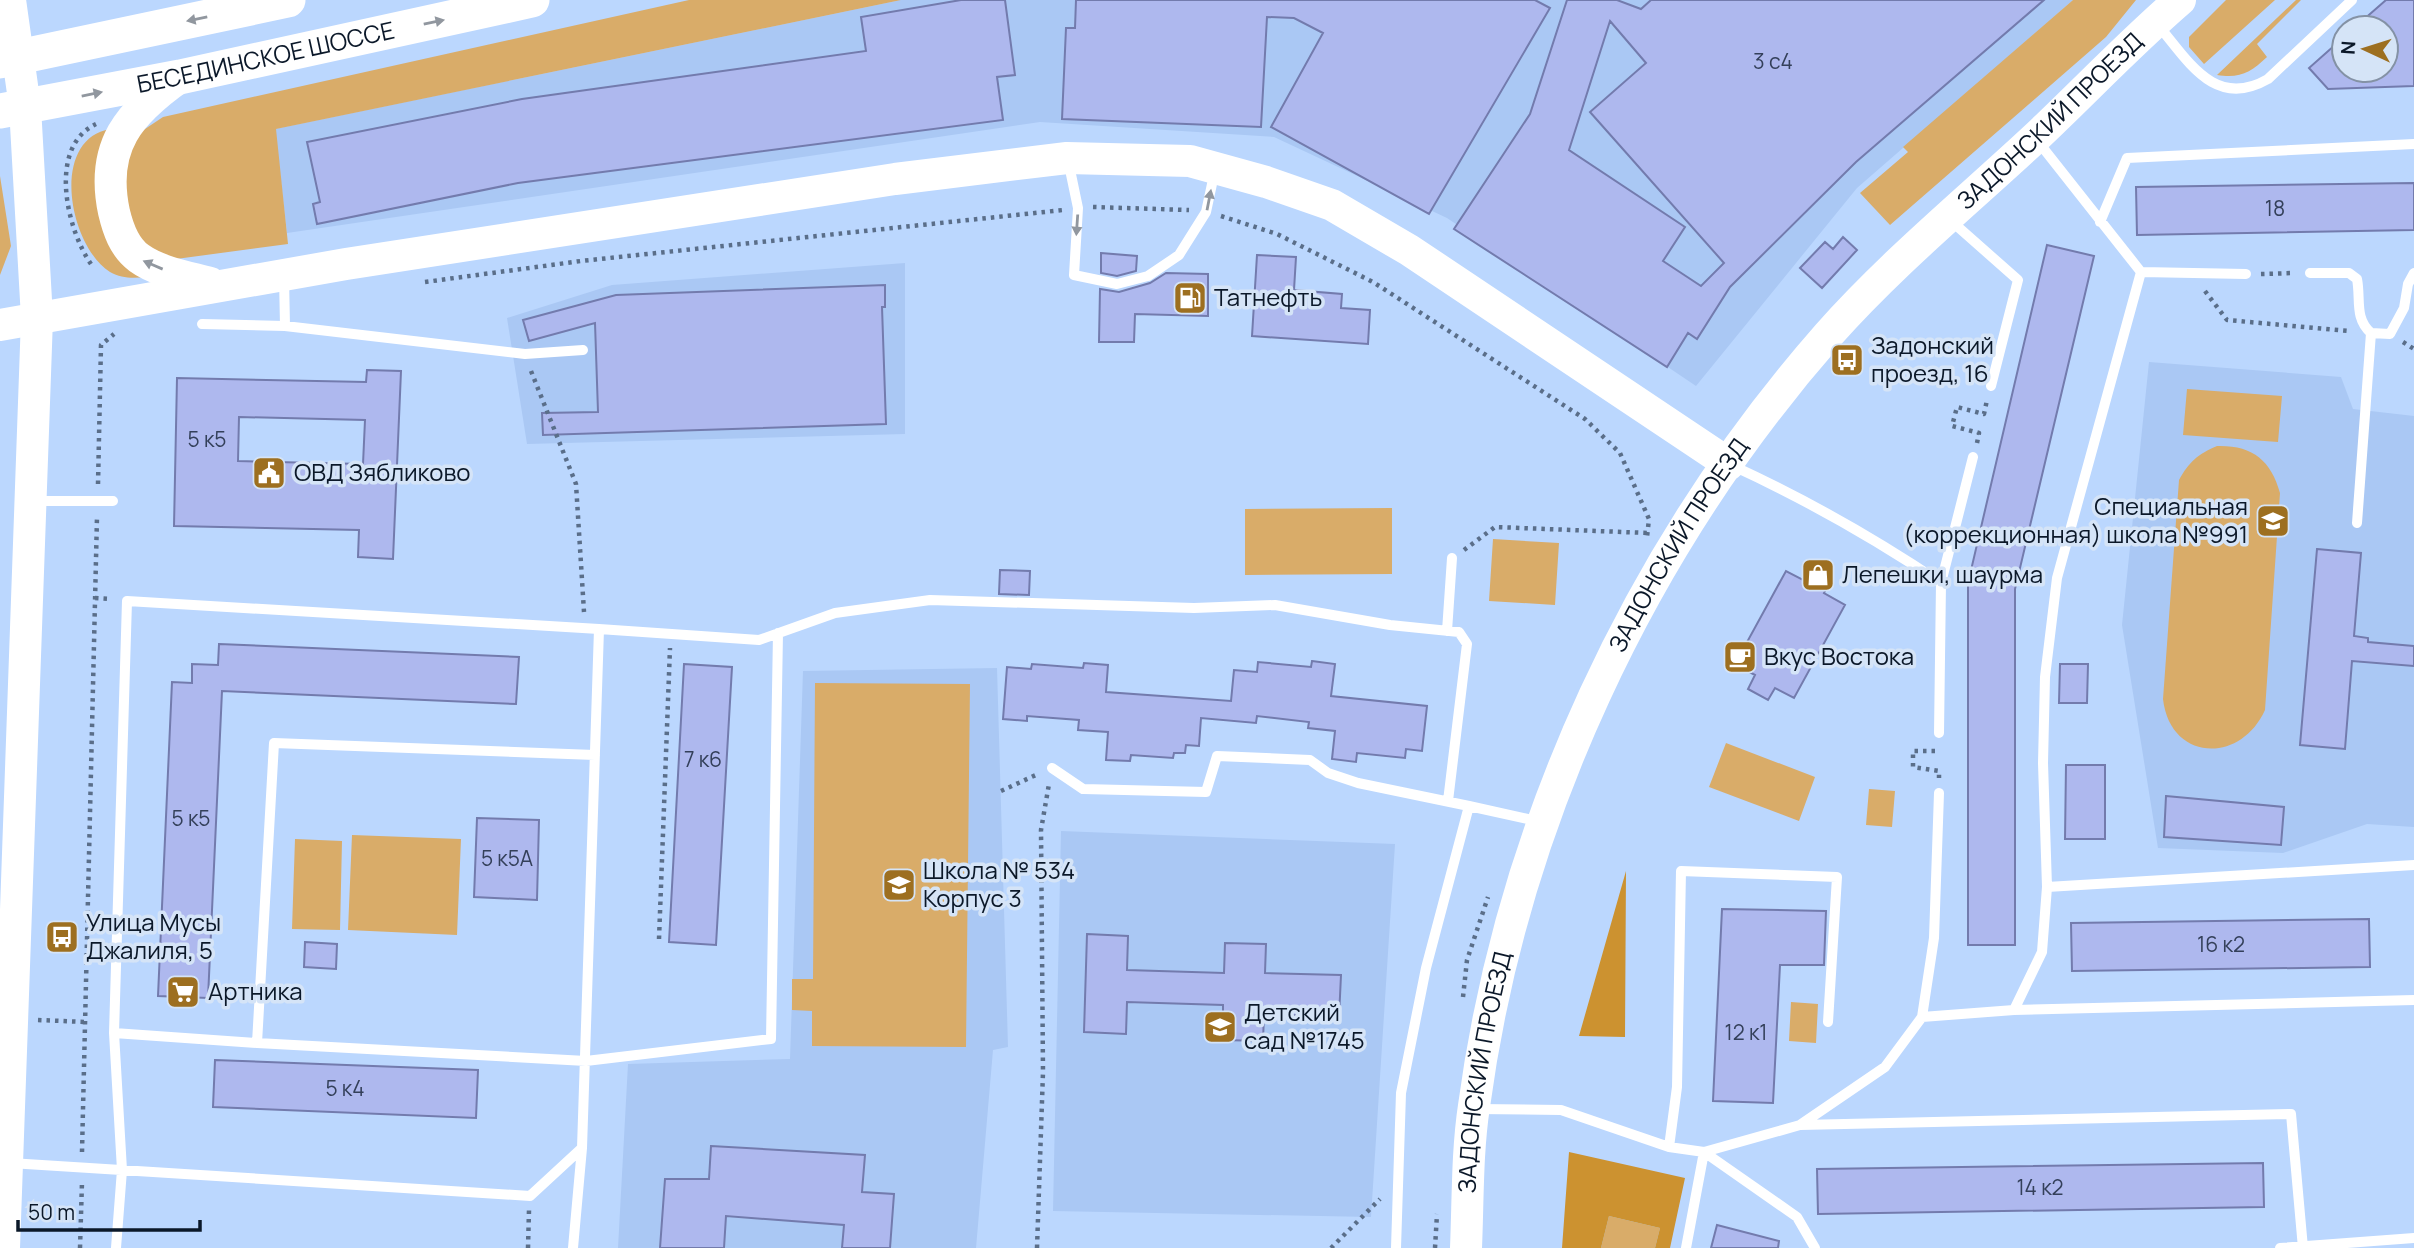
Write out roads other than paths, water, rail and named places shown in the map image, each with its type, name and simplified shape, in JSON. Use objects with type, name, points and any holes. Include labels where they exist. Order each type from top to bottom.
[{"type":"main road","points":[[9,59],[288,0]]},
{"type":"main road","name":"БЕСЕДИНСКОЕ ШОССЕ","points":[[12,109],[180,78],[533,0]]},
{"type":"street","points":[[4,1248],[37,318],[12,109],[10,0]]},
{"type":"street","name":"ЗАДОНСКИЙ ПРОЕЗД","points":[[1466,1248],[1473,1110],[1493,991],[1541,822],[1594,699],[1638,612],[1693,515],[1826,337],[1898,262],[2035,138],[2180,0]]},
{"type":"street","points":[[180,78],[156,94],[119,136],[110,172],[113,205],[121,235],[128,248],[140,259],[218,286]]},
{"type":"street","points":[[0,325],[284,274],[894,179],[1067,158],[1190,161],[1332,205],[1409,250],[1729,464]]},
{"type":"lane","points":[[2155,22],[2197,71],[2216,86],[2232,90],[2251,88],[2267,79],[2351,0]]},
{"type":"lane","points":[[2035,138],[2141,272],[2246,274]]},
{"type":"lane","points":[[2100,222],[2127,158],[2414,144]]},
{"type":"lane","points":[[1067,158],[1079,208],[1074,275],[1117,284],[1147,276],[1179,255],[1206,212],[1215,167]]},
{"type":"lane","points":[[1947,217],[2018,280],[1991,386]]},
{"type":"lane","points":[[2014,1010],[2042,952],[2048,887],[2043,763],[2045,677],[2057,578],[2141,272]]},
{"type":"lane","points":[[2310,273],[2348,273],[2357,279],[2357,310],[2364,327],[2371,333],[2390,334],[2404,309],[2408,284],[2414,273]]},
{"type":"lane","points":[[284,274],[285,326]]},
{"type":"lane","points":[[202,324],[285,326],[525,354],[583,350]]},
{"type":"lane","points":[[2357,523],[2371,333]]},
{"type":"lane","points":[[1939,733],[1941,583],[1973,457]]},
{"type":"lane","points":[[1729,464],[1789,492],[1876,539],[1941,583]]},
{"type":"lane","points":[[29,500],[113,501]]},
{"type":"lane","points":[[1447,631],[1452,558]]},
{"type":"lane","points":[[116,1248],[122,1170],[114,1033],[127,601],[759,640],[835,613],[930,600],[1194,608],[1275,606],[1459,632],[1467,643],[1448,801]]},
{"type":"lane","points":[[573,1248],[586,1061],[599,629]]},
{"type":"lane","points":[[114,1033],[586,1061],[771,1039],[778,633]]},
{"type":"lane","points":[[257,1043],[274,743],[595,755]]},
{"type":"lane","points":[[1052,768],[1083,789],[1206,792],[1217,756],[1310,760],[1328,773],[1359,783],[1541,822]]},
{"type":"lane","points":[[1800,1125],[1885,1067],[1922,1017],[1934,938],[1939,793]]},
{"type":"lane","points":[[1396,1248],[1401,1093],[1426,968],[1469,806]]},
{"type":"lane","points":[[2048,887],[2414,865]]},
{"type":"lane","points":[[1669,1147],[1676,1087],[1681,871],[1837,877],[1828,1022]]},
{"type":"lane","points":[[1922,1017],[2014,1010],[2414,1000]]},
{"type":"lane","points":[[1473,1110],[1561,1110],[1669,1147],[1704,1152],[1800,1125],[2291,1114],[2303,1248]]},
{"type":"lane","points":[[7,1163],[530,1196],[582,1148]]},
{"type":"lane","points":[[1686,1248],[1704,1152]]},
{"type":"lane","points":[[1704,1152],[1797,1217],[1815,1248]]},
{"type":"lane","points":[[2280,1248],[2414,1238]]},
{"type":"place","name":"Татнефть","points":[[1190,298]]},
{"type":"place","name":"Задонский проезд, 16","points":[[1847,360]]},
{"type":"place","name":"ОВД Зябликово","points":[[269,473]]},
{"type":"place","name":"Специальная (коррекционная) школа №991","points":[[2273,521]]},
{"type":"place","name":"Лепешки, шаурма","points":[[1818,575]]},
{"type":"place","name":"Вкус Востока","points":[[1740,657]]},
{"type":"place","name":"Школа № 534 Корпус 3","points":[[899,885]]},
{"type":"place","name":"Улица Мусы Джалиля, 5","points":[[62,937]]},
{"type":"place","name":"Артника","points":[[183,992]]},
{"type":"place","name":"Детский сад №1745","points":[[1220,1027]]}]
